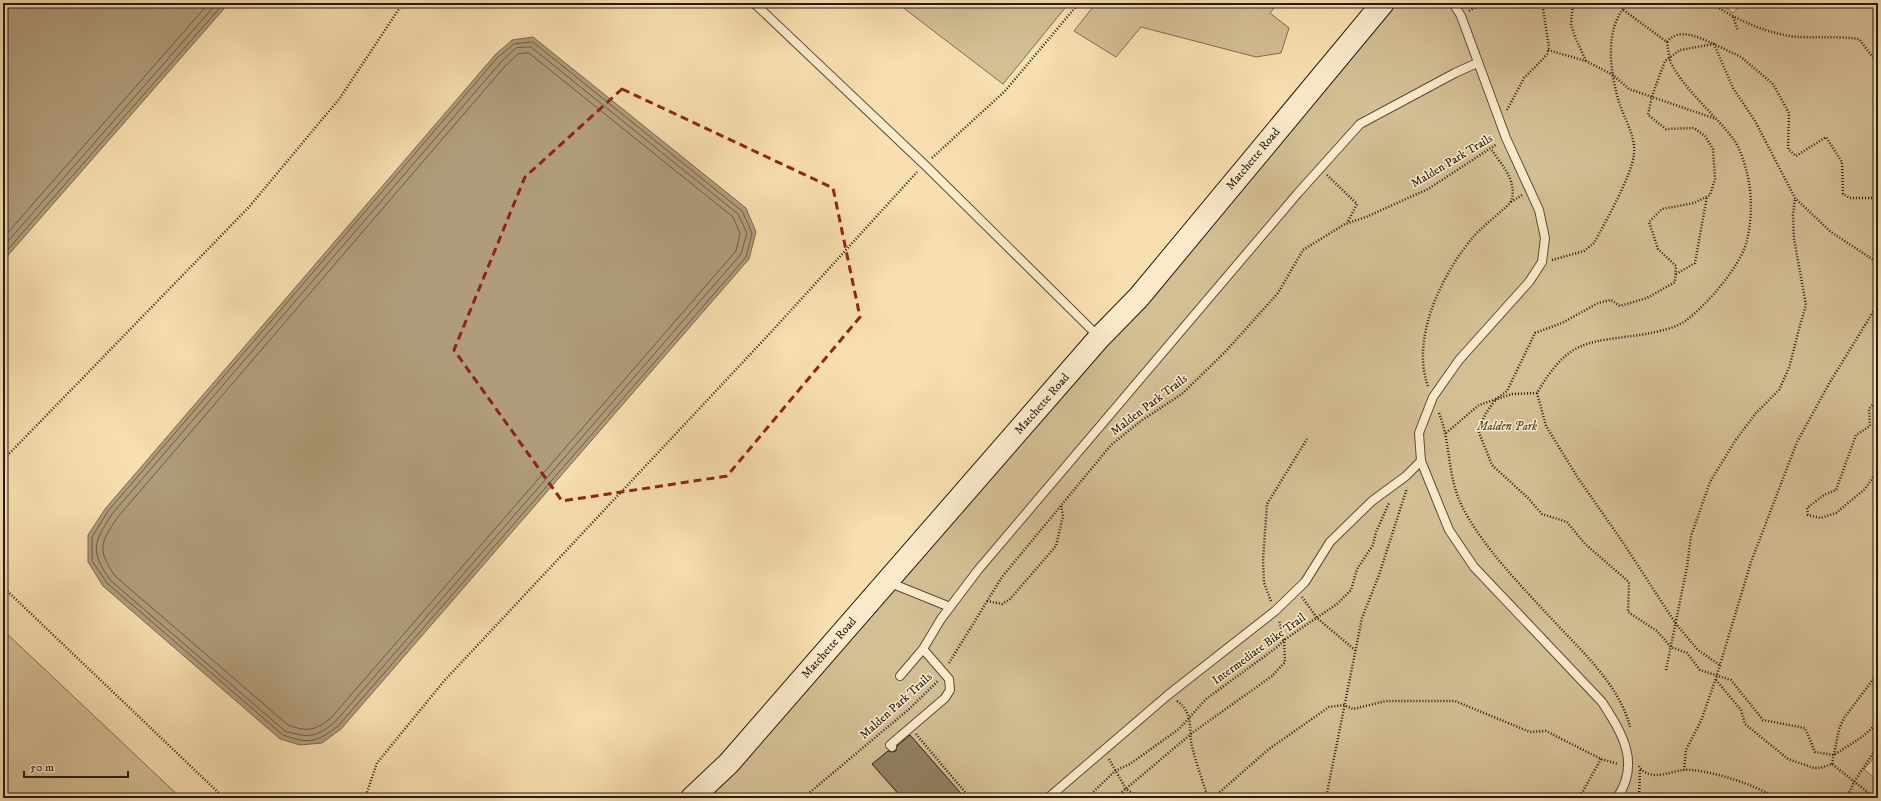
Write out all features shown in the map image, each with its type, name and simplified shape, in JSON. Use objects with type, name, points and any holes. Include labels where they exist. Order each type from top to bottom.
[{"type":"main road","name":"Matchette Road","points":[[692,798],[729,763],[1099,338],[1139,297],[1383,3]]},
{"type":"lane","points":[[754,3],[924,165],[1099,338]]},
{"type":"lane","points":[[1453,3],[1461,16],[1506,138],[1540,210],[1544,238],[1542,262],[1528,282],[1459,360],[1433,397],[1419,433],[1421,461],[1433,493],[1460,548],[1474,567],[1602,702],[1618,727],[1629,757],[1629,766],[1624,788],[1617,798]]},
{"type":"lane","points":[[900,676],[923,649],[950,607],[978,570],[1360,124],[1455,73],[1478,63]]},
{"type":"lane","points":[[1048,798],[1168,695],[1275,611],[1305,582],[1330,542],[1372,501],[1406,476],[1421,461]]},
{"type":"lane","points":[[887,582],[950,607]]},
{"type":"lane","points":[[892,747],[890,745],[946,698],[950,690],[951,684],[923,649]]},
{"type":"path","points":[[3,460],[249,207],[340,98],[403,3]]},
{"type":"path","points":[[365,798],[377,763],[444,681],[773,330],[924,165],[1005,91],[1079,3]]},
{"type":"path","points":[[1505,114],[1524,78],[1542,60],[1548,50],[1542,3]]},
{"type":"path","points":[[1573,3],[1571,24],[1574,37],[1586,61]]},
{"type":"path","points":[[1542,262],[1584,251],[1594,243],[1632,167],[1635,153],[1613,75],[1611,53],[1614,28],[1622,9],[1628,3]]},
{"type":"path","points":[[1712,3],[1733,16],[1786,35],[1800,37],[1846,37],[1858,39],[1878,64]]},
{"type":"path","points":[[1537,394],[1561,359],[1576,348],[1593,340],[1655,332],[1672,327],[1687,320],[1706,302],[1740,257],[1747,241],[1751,214],[1750,186],[1745,164],[1735,141],[1683,81],[1671,62],[1667,42],[1622,9]]},
{"type":"path","points":[[1733,16],[1738,31]]},
{"type":"path","points":[[1667,42],[1672,36],[1684,33],[1714,44],[1742,57],[1773,84],[1789,113],[1788,149],[1796,156],[1826,137],[1842,162],[1843,194],[1850,198],[1878,198]]},
{"type":"path","points":[[1676,274],[1695,263],[1708,196],[1710,195],[1715,179],[1713,149],[1705,136],[1694,128],[1666,129],[1648,115],[1652,96],[1664,61],[1680,50],[1714,44]]},
{"type":"path","points":[[1714,44],[1733,88],[1755,121],[1795,198],[1831,232],[1878,263]]},
{"type":"path","points":[[1548,50],[1586,61],[1613,75],[1629,89],[1717,119]]},
{"type":"path","name":"Malden Park Trails","points":[[803,798],[908,710],[943,673],[1002,577],[1111,445],[1141,421],[1183,394],[1226,351],[1278,293],[1303,250],[1347,224],[1428,188],[1506,138]]},
{"type":"path","points":[[1491,149],[1513,184],[1514,196],[1510,202],[1474,236],[1448,274],[1429,315],[1423,353],[1427,381],[1446,433],[1448,460],[1453,488],[1465,512],[1488,545],[1586,655],[1608,684],[1621,705],[1631,730]]},
{"type":"path","points":[[1320,169],[1357,204],[1347,224]]},
{"type":"path","points":[[1708,196],[1694,202],[1662,209],[1649,222],[1658,248],[1676,266],[1675,282],[1647,298],[1620,306],[1611,300],[1598,303],[1562,323],[1535,333],[1507,390],[1496,399],[1486,413],[1478,430],[1492,465],[1528,498],[1542,514],[1567,522],[1585,544],[1629,582],[1628,612],[1656,632],[1671,647],[1687,653],[1700,670],[1731,680],[1763,720],[1805,728],[1815,752],[1834,755],[1862,738],[1878,723]]},
{"type":"path","points":[[1666,670],[1676,624],[1691,536],[1710,482],[1752,418],[1779,390],[1789,368],[1806,305],[1794,239],[1793,215],[1795,198]]},
{"type":"path","points":[[1684,770],[1686,750],[1701,721],[1716,680],[1751,562],[1797,442],[1830,382],[1878,304]]},
{"type":"path","points":[[1446,433],[1479,405],[1512,394],[1537,394]]},
{"type":"path","points":[[1537,394],[1546,426],[1578,478],[1622,541],[1676,624],[1698,650],[1721,666]]},
{"type":"path","points":[[1878,398],[1869,409],[1870,426],[1856,435],[1836,490],[1824,495],[1807,508],[1808,515],[1820,518],[1836,513],[1865,489],[1877,471],[1876,439],[1878,438]]},
{"type":"path","points":[[1326,798],[1362,618],[1379,575],[1407,492],[1406,476]]},
{"type":"path","name":"Intermediate Bike Trail","points":[[1087,798],[1115,771],[1130,764],[1179,729],[1206,699],[1276,648],[1284,640],[1337,604],[1351,590],[1357,569],[1373,545],[1376,532],[1398,482]]},
{"type":"path","points":[[987,601],[1002,604],[1010,599],[1056,546],[1063,516],[1061,505]]},
{"type":"path","points":[[3,587],[224,798]]},
{"type":"path","points":[[1297,590],[1317,618],[1355,650]]},
{"type":"path","points":[[1832,764],[1839,729],[1844,718],[1878,673]]},
{"type":"path","points":[[1716,680],[1741,710],[1745,724],[1788,759],[1814,768],[1820,768],[1832,764]]},
{"type":"path","points":[[1168,695],[1184,706],[1189,718],[1192,748],[1208,798]]},
{"type":"path","points":[[1213,798],[1269,749],[1329,707],[1344,705],[1353,709],[1386,701],[1455,701],[1530,732],[1546,731],[1601,759],[1629,766],[1648,774],[1657,775],[1684,770],[1695,770],[1742,782],[1766,791],[1774,798]]},
{"type":"path","points":[[911,728],[970,798]]},
{"type":"path","points":[[1847,798],[1854,782],[1878,746]]},
{"type":"path","points":[[1104,750],[1126,789],[1140,798]]},
{"type":"path","points":[[1577,798],[1583,791],[1601,759]]},
{"type":"path","points":[[1638,763],[1641,770],[1639,798]]},
{"type":"path","points":[[1832,764],[1875,798]]},
{"type":"highlighted area","points":[[622,89],[833,188],[860,317],[727,476],[562,501],[454,350],[525,177]]},
{"type":"green space","points":[[897,3],[1069,3],[1003,84]]},
{"type":"green space","points":[[1096,3],[1278,3],[1270,13],[1289,28],[1281,53],[1256,57],[1141,27],[1116,57],[1074,31]]},
{"type":"green space","name":"Malden Park","points":[[1383,3],[1721,3],[1733,13],[1742,3],[1874,3],[1878,6],[1878,754],[1864,769],[1878,782],[1878,798],[697,798]]},
{"type":"green space","points":[[3,630],[181,798],[3,798]]},
{"type":"water","points":[[3,3],[229,3],[3,261]]},
{"type":"water","points":[[533,37],[746,208],[756,232],[749,259],[341,729],[322,743],[300,745],[280,739],[103,586],[88,562],[88,535],[105,509],[495,55],[512,40]]},
{"type":"building","points":[[910,735],[965,798],[902,798],[872,764],[888,751],[896,751],[897,746]]}]
